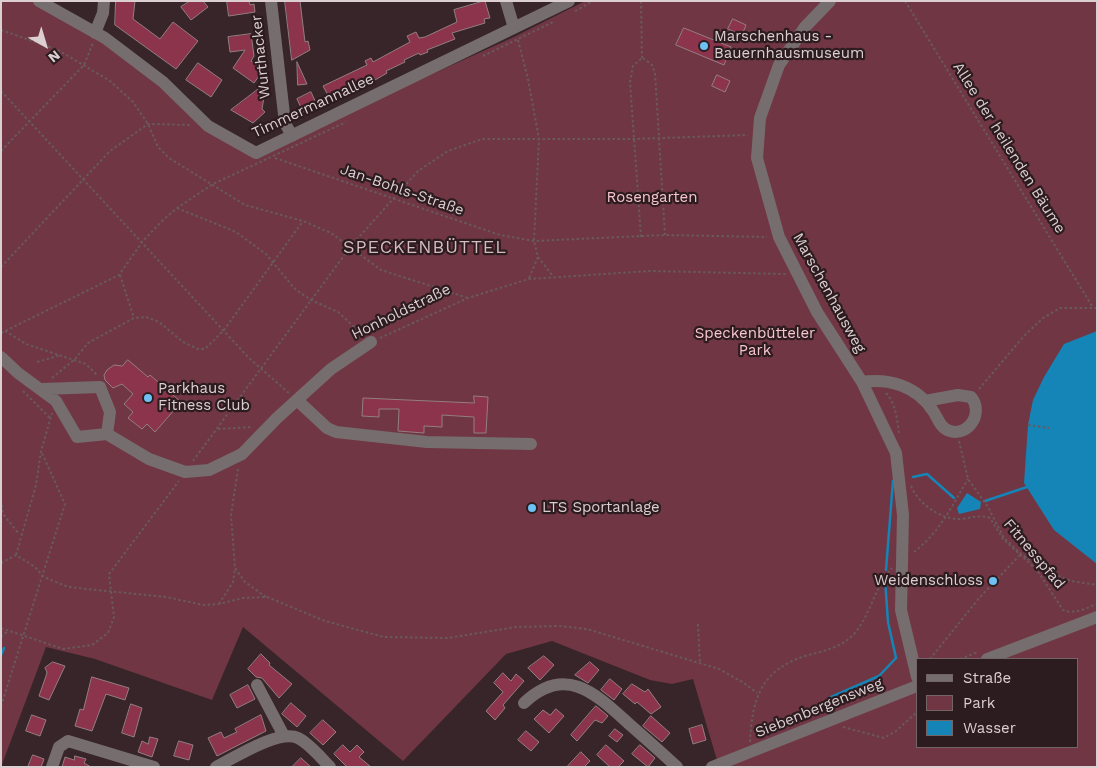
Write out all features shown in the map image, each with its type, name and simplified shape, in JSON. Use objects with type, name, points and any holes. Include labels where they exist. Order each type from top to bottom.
[{"type":"street","name":"Timmermannallee","points":[[39,1],[95,33],[164,82],[208,126],[256,153],[272,152],[292,136],[569,1]]},
{"type":"street","points":[[95,33],[103,13],[104,1]]},
{"type":"street","name":"Wurthacker","points":[[271,1],[285,124],[292,136]]},
{"type":"street","points":[[506,1],[514,28]]},
{"type":"street","name":"Marschenhausweg","points":[[830,1],[805,27],[779,65],[765,100],[758,135],[757,158],[779,237],[836,343],[867,381],[896,453],[903,515],[901,610],[916,673]]},
{"type":"street","name":"Honholdstraße","points":[[185,472],[209,470],[226,464],[242,454],[331,369],[370,342]]},
{"type":"street","points":[[1,356],[18,373],[47,385],[100,387],[110,412],[108,434]]},
{"type":"street","points":[[867,381],[899,383],[925,401],[942,426],[957,433],[972,424],[976,417],[976,407],[971,397],[958,395],[925,401]]},
{"type":"street","points":[[47,385],[77,437],[108,434],[149,460],[185,472]]},
{"type":"street","points":[[297,400],[327,428],[336,432],[427,442],[531,444]]},
{"type":"street","points":[[990,658],[1097,617]]},
{"type":"street","points":[[524,703],[536,692],[550,686],[567,684],[596,694],[677,767]]},
{"type":"street","points":[[257,685],[284,736]]},
{"type":"street","name":"Siebenbergensweg","points":[[712,767],[736,763],[748,754],[916,686]]},
{"type":"street","points":[[216,767],[271,740],[284,736],[298,738],[330,767]]},
{"type":"street","points":[[52,767],[60,747],[68,741],[154,767]]},
{"type":"path","points":[[641,1],[642,58]]},
{"type":"path","name":"Allee der heilenden Bäume","points":[[905,1],[1092,306]]},
{"type":"path","points":[[514,28],[528,79],[539,139],[534,241],[538,257],[553,276]]},
{"type":"path","points":[[1,30],[58,50],[110,81],[133,102],[148,124],[158,147],[169,158],[245,205],[303,221],[331,233],[381,270],[468,298]]},
{"type":"path","points":[[1,151],[84,65],[95,33]]},
{"type":"path","points":[[642,58],[652,65],[655,73],[665,235]]},
{"type":"path","points":[[641,237],[631,74],[636,61],[642,58]]},
{"type":"path","points":[[1,91],[143,241],[261,370],[297,400]]},
{"type":"path","points":[[1,267],[110,151],[129,136],[148,124],[208,126]]},
{"type":"path","points":[[1,628],[63,649],[92,645],[108,633],[114,617],[109,590],[109,574],[218,429],[350,246],[418,171],[448,151],[482,139],[634,139],[758,135]]},
{"type":"path","points":[[1,333],[119,275],[143,241],[177,208],[213,184],[272,152]]},
{"type":"path","name":"Jan-Bohls-Straße","points":[[272,152],[392,199],[500,235],[534,241],[665,235],[779,237]]},
{"type":"path","points":[[177,208],[236,232],[266,254],[294,290],[338,312],[370,342]]},
{"type":"path","points":[[47,385],[75,359],[88,343],[134,318],[146,317],[158,322],[183,342],[198,349],[205,349],[224,330],[303,221]]},
{"type":"path","points":[[529,279],[538,257]]},
{"type":"path","name":"Honholdstraße","points":[[370,342],[468,298],[529,279],[650,270],[798,275]]},
{"type":"path","points":[[119,275],[134,318]]},
{"type":"path","points":[[971,397],[1024,336],[1043,318],[1060,308],[1092,306],[1097,308]]},
{"type":"path","points":[[5,331],[26,344],[86,364],[101,379],[100,387]]},
{"type":"path","points":[[37,362],[61,356]]},
{"type":"path","points":[[867,381],[890,398],[897,415],[900,440]]},
{"type":"path","points":[[22,390],[50,418]]},
{"type":"path","points":[[16,556],[20,535],[36,485],[41,451],[56,401]]},
{"type":"path","points":[[218,429],[248,429],[256,426]]},
{"type":"path","points":[[1028,426],[1049,428]]},
{"type":"path","points":[[957,433],[968,479],[988,507],[1004,538],[1020,555],[1044,570],[1083,584],[1095,586]]},
{"type":"path","points":[[1,706],[25,636],[35,595],[44,577],[65,504],[41,451]]},
{"type":"path","points":[[219,604],[233,582],[235,568],[231,515],[242,454]]},
{"type":"path","points":[[748,754],[750,723],[757,694],[781,666],[826,652],[853,635],[861,624],[882,579],[901,560],[929,540],[945,518],[968,479]]},
{"type":"path","points":[[909,480],[914,493],[945,518]]},
{"type":"path","points":[[1,500],[3,514],[20,535]]},
{"type":"path","name":"Fitnesspfad","points":[[945,518],[960,520],[984,516],[990,518],[1003,540],[1037,570],[1064,610],[1068,612],[1076,611],[1097,604]]},
{"type":"path","points":[[931,658],[980,597],[1020,555]]},
{"type":"path","points":[[16,556],[35,567],[44,577],[68,587],[166,596],[203,605],[219,604],[243,598],[267,597]]},
{"type":"path","points":[[1,563],[16,556]]},
{"type":"path","points":[[235,568],[245,582],[267,597],[325,621],[384,637],[448,638],[516,627],[560,626],[587,629],[654,651],[700,662],[736,678],[757,694]]},
{"type":"path","points":[[698,624],[700,662]]},
{"type":"path","points":[[1,637],[8,631]]},
{"type":"path","points":[[834,719],[842,727],[884,738],[902,727],[916,713]]},
{"type":"green space","name":"Speckenbütteler Park","points":[[1,1],[36,1],[105,40],[207,127],[256,154],[514,37],[585,1],[1097,1],[1097,767],[719,767],[693,679],[672,684],[650,680],[552,641],[506,654],[403,761],[243,627],[212,700],[95,659],[46,647],[1,767]]},
{"type":"water","points":[[1097,331],[1097,564],[1054,530],[1024,483],[1028,425],[1033,400],[1044,377],[1064,344]]},
{"type":"water","points":[[967,493],[981,502],[980,509],[959,514],[957,508]]},
{"type":"building","points":[[116,1],[135,1],[133,19],[160,39],[173,22],[198,41],[176,69],[115,25]]},
{"type":"building","points":[[190,1],[203,1],[208,7],[191,20],[181,7]]},
{"type":"building","points":[[227,1],[249,1],[250,5],[254,4],[255,12],[229,16]]},
{"type":"building","points":[[285,1],[300,1],[305,42],[308,41],[310,50],[292,60]]},
{"type":"building","points":[[485,1],[490,18],[484,19],[485,23],[452,33],[455,39],[427,50],[428,52],[420,55],[419,53],[404,60],[405,62],[386,71],[387,73],[375,80],[373,76],[361,83],[362,85],[331,101],[323,86],[367,65],[365,61],[371,58],[373,62],[410,42],[407,36],[416,32],[419,38],[425,37],[457,22],[454,10]]},
{"type":"building","points":[[733,19],[746,25],[742,35],[728,29]]},
{"type":"building","name":"Marschenhaus - Bauernhausmuseum","points":[[684,28],[731,47],[724,65],[676,45]]},
{"type":"building","points":[[251,34],[254,56],[251,61],[263,70],[254,83],[233,68],[245,50],[230,52],[228,37]]},
{"type":"building","points":[[297,62],[307,84],[298,85]]},
{"type":"building","points":[[198,63],[222,80],[211,97],[186,80]]},
{"type":"building","points":[[717,75],[730,81],[725,92],[712,86]]},
{"type":"building","points":[[260,88],[264,97],[262,109],[265,112],[253,123],[231,110]]},
{"type":"building","points":[[311,92],[317,105],[307,112],[303,112],[297,99]]},
{"type":"building","points":[[128,360],[148,377],[150,375],[181,402],[155,432],[147,424],[142,429],[128,418],[133,412],[124,404],[133,394],[122,384],[113,388],[105,380],[104,375],[107,370],[114,365],[122,366]]},
{"type":"building","points":[[474,396],[488,397],[486,433],[474,433],[474,417],[442,415],[442,427],[424,426],[424,433],[398,431],[399,409],[379,409],[379,417],[362,416],[363,398],[474,403]]},
{"type":"building","points":[[261,654],[270,663],[269,665],[292,684],[279,698],[262,678],[256,677],[248,669]]},
{"type":"building","points":[[544,656],[554,665],[540,680],[528,668]]},
{"type":"building","points":[[53,662],[65,666],[49,700],[39,696],[47,672],[45,668]]},
{"type":"building","points":[[590,662],[599,670],[588,683],[575,675]]},
{"type":"building","points":[[503,673],[511,681],[516,674],[524,681],[503,705],[505,708],[495,720],[486,711],[503,692],[494,683]]},
{"type":"building","points":[[92,677],[129,688],[125,700],[106,694],[92,731],[75,726],[80,709],[83,710]]},
{"type":"building","points":[[610,679],[622,689],[614,700],[601,690]]},
{"type":"building","points":[[632,684],[645,692],[648,689],[661,707],[651,714],[637,702],[635,704],[623,694]]},
{"type":"building","points":[[248,685],[255,699],[237,708],[230,695]]},
{"type":"building","points":[[291,703],[306,716],[297,727],[282,714]]},
{"type":"building","points":[[131,704],[142,708],[134,737],[122,733]]},
{"type":"building","points":[[596,706],[608,716],[602,723],[595,720],[577,741],[571,735]]},
{"type":"building","points":[[556,709],[564,716],[549,733],[534,719],[543,710],[550,715]]},
{"type":"building","points":[[32,715],[46,720],[40,736],[26,731]]},
{"type":"building","points":[[261,715],[266,731],[217,756],[208,738],[221,732],[224,738],[237,732],[235,729]]},
{"type":"building","points":[[651,716],[670,733],[662,742],[643,726]]},
{"type":"building","points":[[323,720],[336,732],[323,745],[310,733]]},
{"type":"building","points":[[702,725],[706,740],[693,744],[689,729]]},
{"type":"building","points":[[615,729],[623,735],[617,742],[609,736]]},
{"type":"building","points":[[526,731],[539,742],[531,751],[518,740]]},
{"type":"building","points":[[150,737],[158,739],[152,757],[138,752],[142,741],[148,744]]},
{"type":"building","points":[[179,741],[193,745],[189,760],[174,756]]},
{"type":"building","points":[[343,745],[350,752],[357,745],[364,752],[359,757],[371,767],[347,767],[334,754]]},
{"type":"building","points":[[606,745],[624,761],[618,767],[610,767],[597,755]]},
{"type":"building","points":[[640,745],[655,758],[648,767],[632,754]]},
{"type":"building","points":[[581,752],[590,761],[584,767],[567,767]]},
{"type":"building","points":[[33,755],[44,759],[41,767],[28,767]]},
{"type":"building","points":[[75,756],[86,759],[84,763],[91,767],[62,767],[65,757],[74,760]]},
{"type":"building","points":[[301,758],[311,767],[292,767]]},
{"type":"waterway","points":[[913,477],[927,474],[954,498]]},
{"type":"waterway","points":[[886,570],[893,481]]},
{"type":"waterway","points":[[985,501],[1027,487]]},
{"type":"waterway","points":[[829,698],[879,676],[896,658],[888,622],[885,579]]},
{"type":"waterway","points":[[1,655],[4,648]]},
{"type":"place","name":"Marschenhaus - Bauernhausmuseum","points":[[704,46]]},
{"type":"place","name":"Parkhaus Fitness Club","points":[[148,398]]},
{"type":"place","name":"LTS Sportanlage","points":[[532,508]]},
{"type":"place","name":"Weidenschloss","points":[[993,581]]},
{"type":"district","name":"SPECKENBÜTTEL","points":[[425,248]]},
{"type":"park label","name":"Rosengarten","points":[[652,198]]}]
